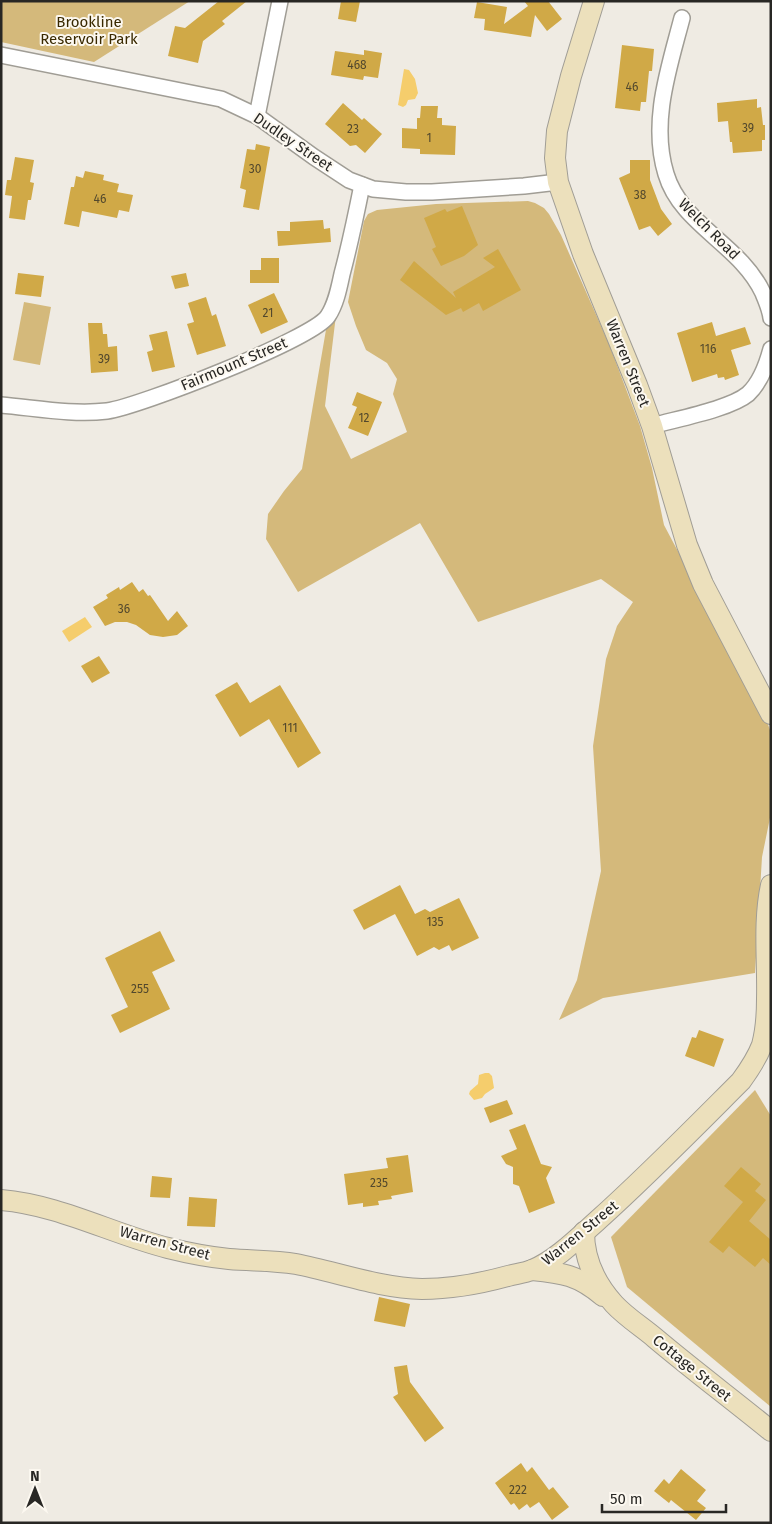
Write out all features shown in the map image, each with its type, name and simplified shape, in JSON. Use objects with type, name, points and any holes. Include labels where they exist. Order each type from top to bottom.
[{"type":"street","points":[[257,116],[280,1]]},
{"type":"street","name":"Warren Street","points":[[594,1],[557,131],[555,158],[558,182],[583,254],[652,426],[687,545],[695,565],[707,592],[771,714]]},
{"type":"street","name":"Welch Road","points":[[682,18],[666,80],[661,110],[660,141],[666,174],[670,185],[687,210],[703,227],[737,256],[750,273],[760,287],[771,318]]},
{"type":"street","name":"Dudley Street","points":[[1,55],[221,99],[257,116],[349,180],[386,191],[406,192],[524,186],[558,182]]},
{"type":"street","name":"Fairmount Street","points":[[1,405],[89,413],[130,406],[244,362],[313,328],[326,319],[336,299],[362,185]]},
{"type":"street","points":[[652,426],[712,409],[744,396],[757,383],[771,349]]},
{"type":"street","name":"Warren Street","points":[[1,1200],[17,1201],[48,1208],[143,1240],[195,1254],[294,1264],[399,1287],[422,1289],[454,1287],[486,1282],[532,1270],[556,1255],[623,1198],[741,1082],[757,1056],[764,1037],[768,975],[766,934],[768,898],[771,884]]},
{"type":"street","name":"Cottage Street","points":[[584,1232],[584,1250],[589,1265],[615,1305]]},
{"type":"street","name":"Cottage Street","points":[[532,1270],[558,1273],[576,1278],[592,1286],[675,1356],[771,1431]]},
{"type":"green space","name":"Brookline Reservoir Park","points":[[1,1],[190,1],[94,62],[1,42]]},
{"type":"green space","points":[[528,201],[544,208],[561,235],[609,344],[640,426],[652,468],[664,525],[765,716],[771,733],[771,813],[762,857],[755,973],[603,998],[559,1020],[577,980],[601,871],[593,746],[606,659],[617,626],[633,602],[601,579],[478,622],[420,523],[298,592],[266,539],[268,514],[302,469],[327,324],[336,315],[325,406],[351,459],[407,432],[393,394],[397,379],[387,363],[366,350],[348,302],[364,221],[368,214],[377,210],[436,204]]},
{"type":"green space","points":[[24,302],[51,307],[40,365],[13,360]]},
{"type":"green space","points":[[755,1090],[771,1116],[771,1407],[627,1287],[611,1237]]},
{"type":"shaded area","points":[[404,69],[409,70],[415,79],[418,93],[415,99],[408,100],[403,107],[398,105]]},
{"type":"shaded area","points":[[85,617],[92,627],[69,642],[62,631]]},
{"type":"shaded area","points":[[489,1073],[492,1076],[494,1088],[482,1098],[474,1100],[469,1094],[470,1091],[478,1084],[479,1075]]},
{"type":"building","points":[[219,1],[247,1],[222,21],[225,24],[203,41],[198,63],[168,56],[175,26],[185,28]]},
{"type":"building","points":[[341,1],[360,1],[356,22],[338,19]]},
{"type":"building","points":[[524,1],[548,1],[562,19],[547,31],[535,15],[531,37],[484,30],[485,19],[474,18],[477,2],[507,7],[504,24],[528,6]]},
{"type":"building","points":[[622,45],[654,49],[652,71],[649,71],[646,102],[641,102],[640,111],[615,108]]},
{"type":"building","points":[[364,50],[382,53],[378,78],[364,76],[363,80],[331,75],[335,51],[364,55]]},
{"type":"building","points":[[757,99],[757,108],[761,107],[763,125],[765,125],[765,140],[762,140],[762,151],[733,153],[728,121],[718,122],[717,103]]},
{"type":"building","points":[[343,103],[382,134],[365,153],[356,145],[350,146],[325,124]]},
{"type":"building","points":[[421,106],[438,106],[437,118],[442,118],[442,125],[456,126],[455,155],[420,154],[420,149],[402,148],[402,128],[417,129],[417,118],[420,118]]},
{"type":"building","points":[[256,144],[270,147],[259,210],[243,207],[246,190],[240,188],[247,149],[255,150]]},
{"type":"building","points":[[15,157],[34,160],[30,182],[34,183],[31,200],[28,200],[25,220],[9,218],[12,196],[5,195],[7,180],[11,180]]},
{"type":"building","points":[[630,160],[650,160],[650,180],[661,209],[672,224],[658,236],[650,226],[639,230],[619,178],[630,173]]},
{"type":"building","points":[[85,171],[104,175],[103,180],[119,184],[117,192],[133,195],[129,212],[119,210],[117,218],[82,211],[79,227],[64,224],[71,187],[74,187],[76,176],[83,178]]},
{"type":"building","points":[[462,206],[478,245],[464,256],[441,266],[432,249],[436,247],[424,218],[445,209],[447,212]]},
{"type":"building","points":[[323,220],[324,229],[330,228],[331,242],[278,246],[277,231],[290,231],[290,222]]},
{"type":"building","points":[[498,249],[521,290],[483,311],[479,303],[463,312],[461,308],[446,315],[400,280],[414,261],[456,298],[453,292],[495,267],[483,258]]},
{"type":"building","points":[[261,258],[279,258],[279,283],[250,283],[250,270],[261,270]]},
{"type":"building","points":[[18,273],[44,276],[41,297],[15,294]]},
{"type":"building","points":[[186,273],[189,286],[175,289],[171,276]]},
{"type":"building","points":[[274,293],[288,322],[261,334],[248,305]]},
{"type":"building","points":[[206,297],[212,316],[216,314],[226,346],[197,355],[187,324],[194,322],[188,303]]},
{"type":"building","points":[[712,322],[716,336],[745,327],[751,344],[731,350],[739,375],[725,380],[724,377],[718,378],[717,374],[692,382],[677,333]]},
{"type":"building","points":[[88,323],[102,323],[103,334],[107,334],[108,347],[117,346],[118,371],[91,373]]},
{"type":"building","points":[[167,331],[175,367],[152,372],[147,352],[153,350],[149,335]]},
{"type":"building","points":[[357,392],[382,402],[368,436],[348,428],[357,407],[352,405]]},
{"type":"building","points":[[132,582],[139,592],[143,589],[148,596],[150,595],[168,621],[177,611],[188,626],[177,635],[163,637],[150,635],[136,625],[127,622],[115,622],[105,626],[93,607],[108,598],[106,595],[119,587],[120,590]]},
{"type":"building","points":[[99,656],[110,673],[92,683],[81,666]]},
{"type":"building","points":[[237,682],[250,703],[280,685],[321,753],[298,768],[269,719],[240,737],[215,695]]},
{"type":"building","points":[[400,885],[415,914],[425,909],[430,912],[459,898],[479,938],[452,951],[449,945],[439,950],[434,947],[417,956],[395,914],[364,930],[353,910]]},
{"type":"building","points":[[160,931],[175,961],[152,972],[170,1009],[120,1033],[111,1015],[128,1007],[105,958]]},
{"type":"building","points":[[699,1030],[724,1039],[714,1067],[685,1056],[692,1037],[696,1038]]},
{"type":"building","points":[[507,1100],[513,1114],[490,1123],[484,1108]]},
{"type":"building","points":[[525,1124],[541,1164],[552,1167],[546,1178],[555,1203],[529,1213],[519,1186],[513,1184],[513,1167],[506,1164],[501,1156],[517,1149],[509,1130]]},
{"type":"building","points":[[408,1155],[413,1192],[391,1196],[392,1199],[378,1201],[379,1205],[363,1207],[363,1203],[348,1205],[344,1174],[388,1168],[386,1158]]},
{"type":"building","points":[[741,1167],[761,1184],[755,1191],[766,1200],[749,1221],[771,1240],[771,1265],[763,1258],[755,1267],[729,1246],[723,1253],[709,1242],[743,1202],[724,1186]]},
{"type":"building","points":[[152,1176],[172,1178],[170,1198],[150,1197]]},
{"type":"building","points":[[189,1197],[217,1199],[215,1227],[187,1226]]},
{"type":"building","points":[[379,1297],[410,1304],[405,1327],[374,1321]]},
{"type":"building","points":[[407,1365],[410,1382],[444,1428],[425,1442],[393,1397],[398,1394],[394,1367]]},
{"type":"building","points":[[521,1463],[527,1472],[532,1467],[549,1490],[553,1487],[569,1507],[552,1520],[539,1502],[530,1508],[527,1504],[519,1510],[514,1503],[511,1505],[495,1483]]},
{"type":"building","points":[[681,1469],[706,1490],[697,1501],[706,1508],[696,1520],[671,1500],[669,1503],[654,1491],[664,1479],[669,1484]]}]
